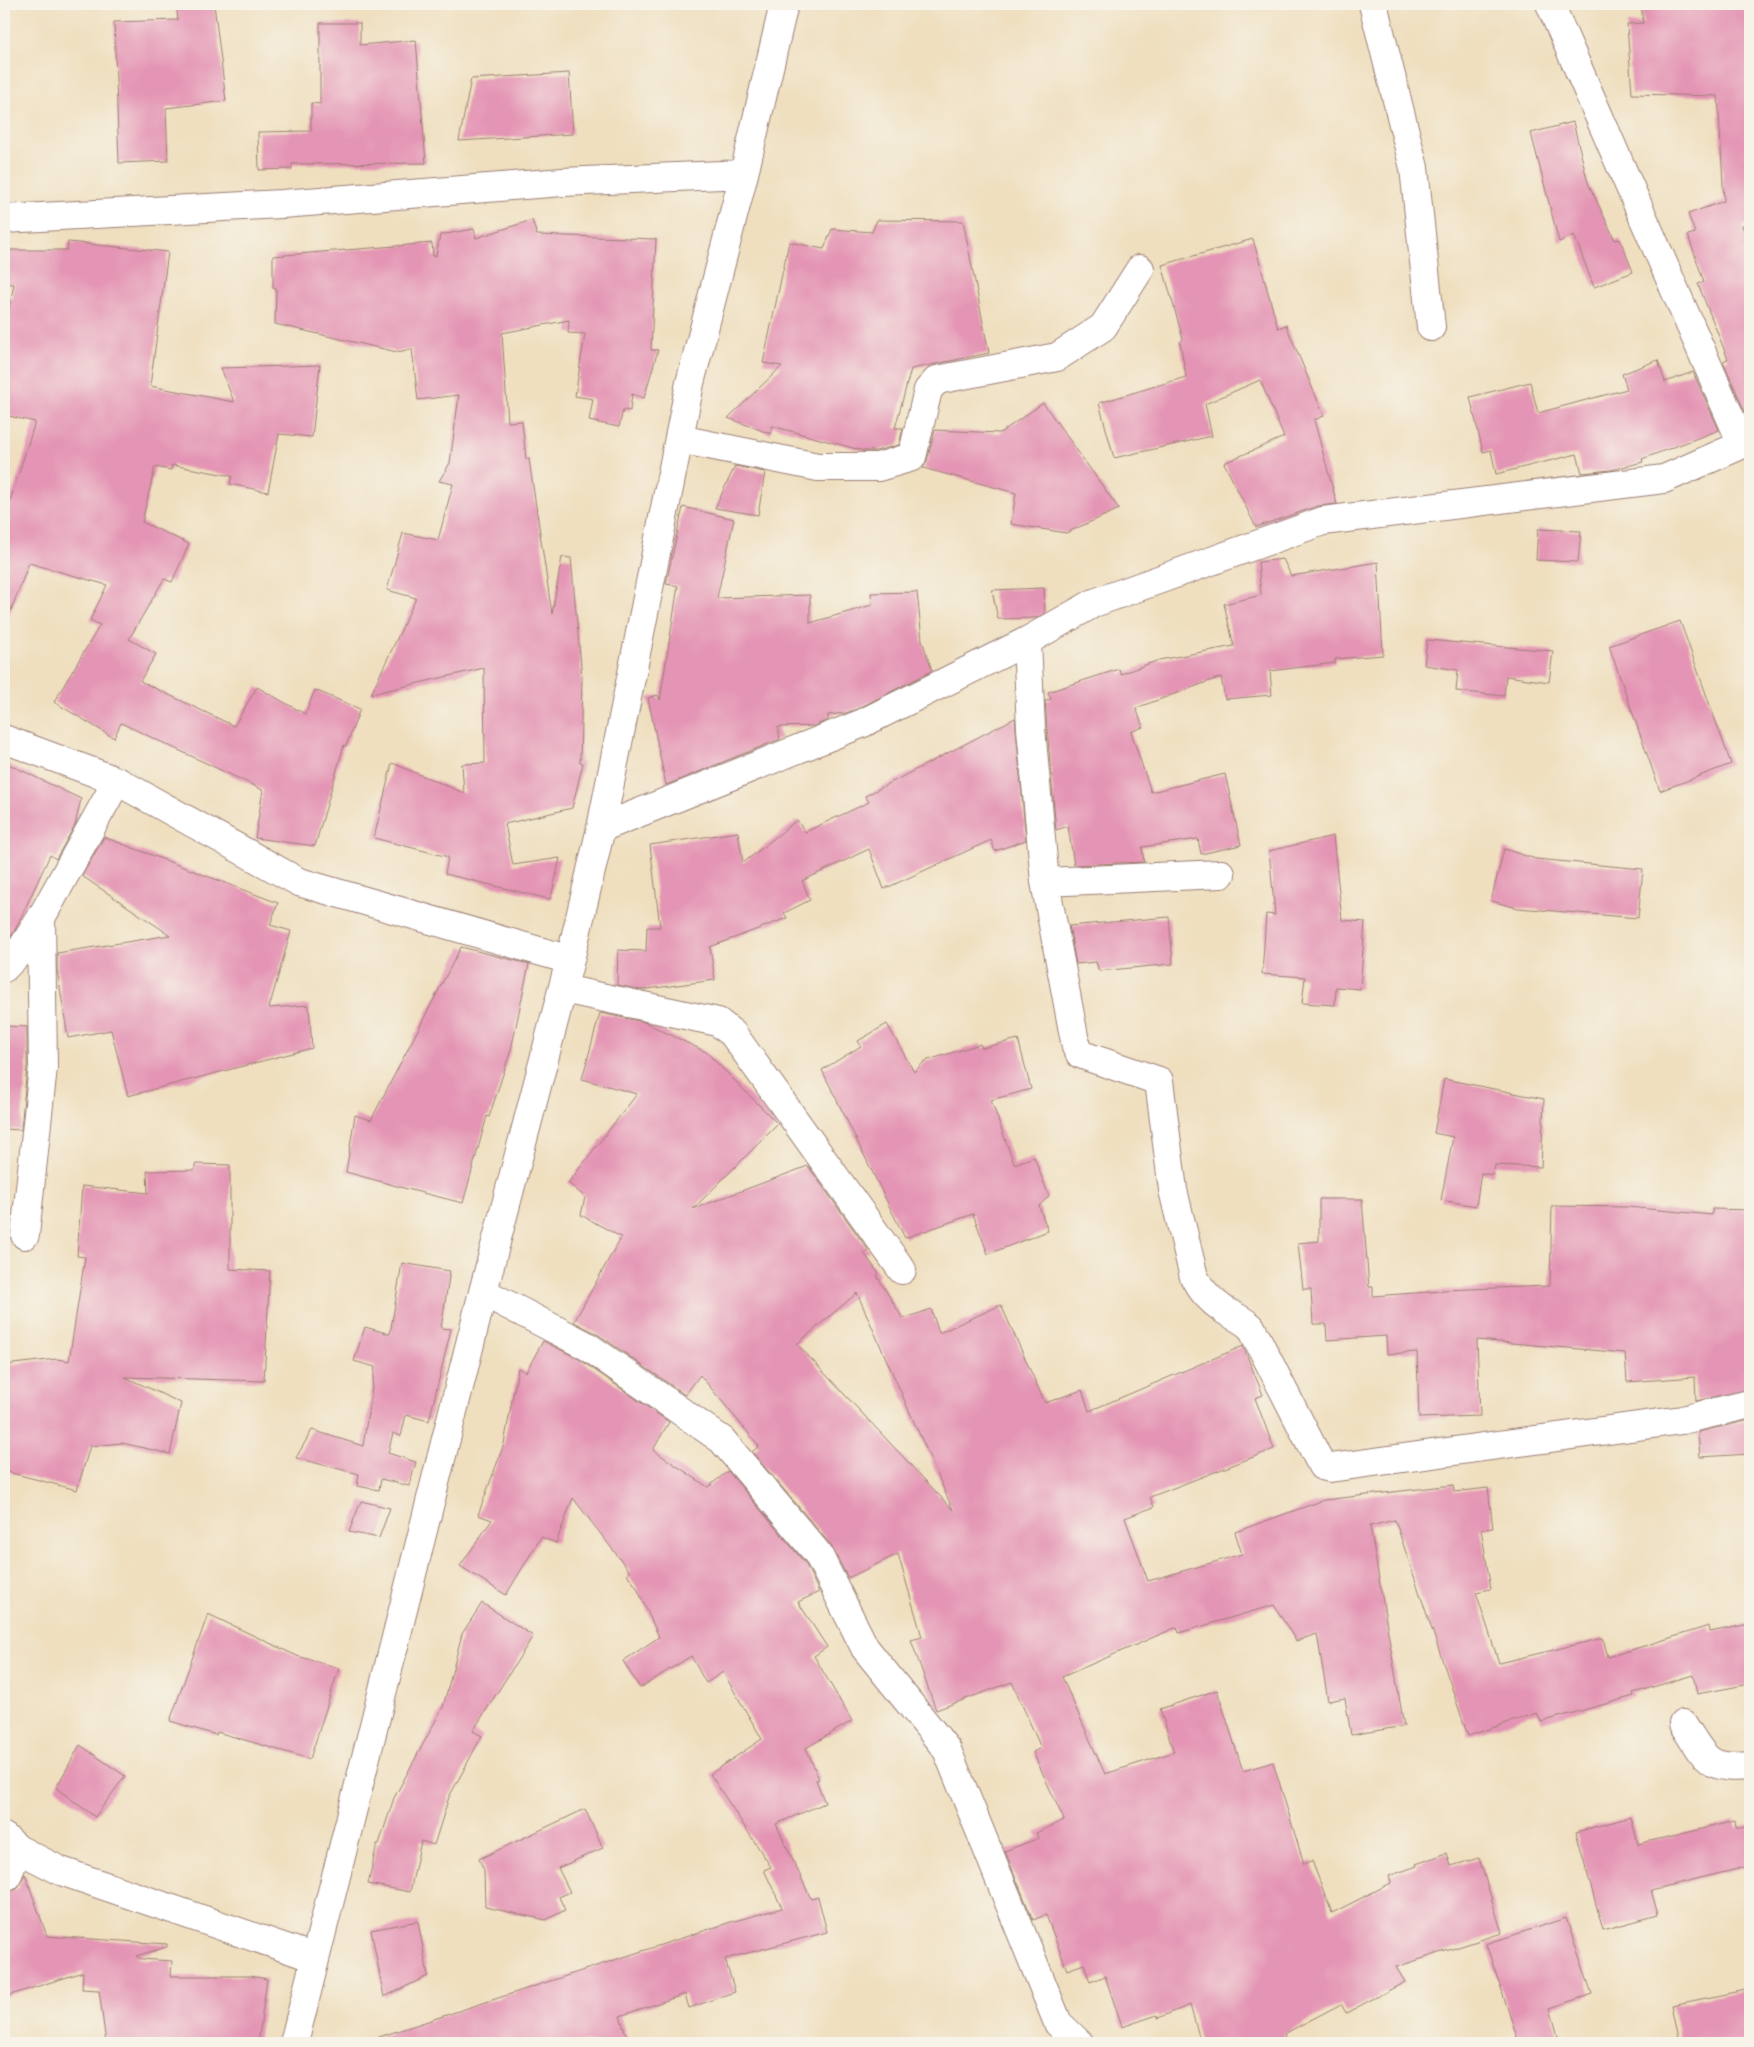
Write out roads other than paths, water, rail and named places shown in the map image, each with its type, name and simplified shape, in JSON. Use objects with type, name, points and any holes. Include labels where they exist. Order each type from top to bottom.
[{"type":"street","points":[[294,2043],[483,1292],[570,960],[601,828],[690,383],[744,174],[784,4]]},
{"type":"street","points":[[1373,4],[1414,168],[1431,327]]},
{"type":"street","points":[[601,828],[863,723],[1027,641],[1094,603],[1323,521],[1664,479],[1746,442],[1550,4]]},
{"type":"street","points":[[4,219],[282,204],[564,182],[744,174]]},
{"type":"street","points":[[679,439],[818,467],[878,467],[912,457],[928,390],[937,380],[1057,357],[1103,327],[1140,269]]},
{"type":"street","points":[[1027,641],[1031,728],[1045,882],[1076,1047],[1080,1054],[1159,1081],[1173,1190],[1194,1277],[1200,1289],[1210,1300],[1225,1311],[1239,1317],[1251,1327],[1324,1467],[1333,1468],[1682,1420],[1750,1404]]},
{"type":"street","points":[[4,739],[117,781],[299,882],[570,960]]},
{"type":"street","points":[[4,968],[18,954],[41,918],[117,781]]},
{"type":"street","points":[[1045,882],[1220,874]]},
{"type":"street","points":[[25,1235],[43,1067],[41,918]]},
{"type":"street","points":[[563,989],[718,1022],[733,1034],[902,1270]]},
{"type":"street","points":[[483,1292],[587,1346],[722,1440],[818,1554],[865,1648],[947,1750],[1058,2023],[1079,2043]]},
{"type":"street","points":[[1683,1724],[1701,1752],[1712,1762],[1729,1768],[1750,1766]]},
{"type":"street","points":[[4,1878],[7,1877],[11,1843],[61,1872],[315,1958]]}]
